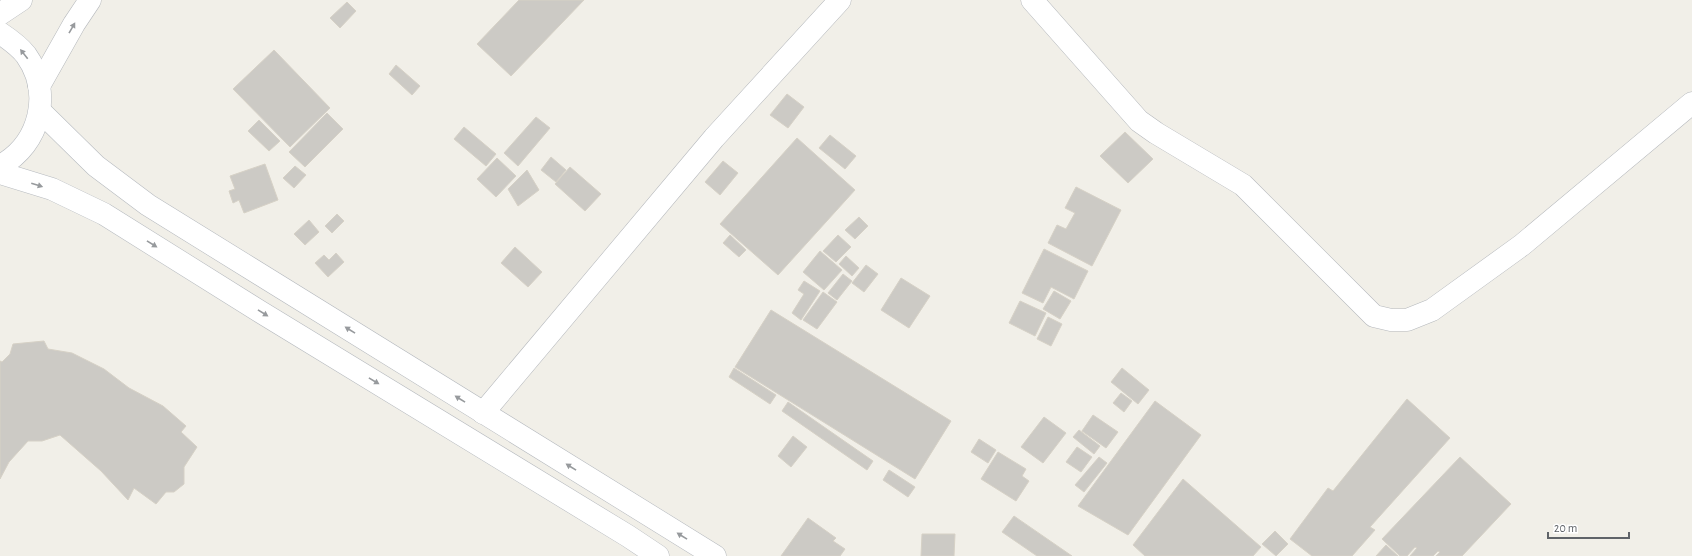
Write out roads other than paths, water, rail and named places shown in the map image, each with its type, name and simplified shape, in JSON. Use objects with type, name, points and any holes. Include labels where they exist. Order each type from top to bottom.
[{"type":"main road","points":[[0,14],[21,0]]},
{"type":"main road","points":[[39,86],[74,24],[90,0]]},
{"type":"main road","points":[[483,413],[714,138],[840,0]]},
{"type":"main road","points":[[1032,0],[1139,121],[1156,133],[1243,185],[1374,316],[1391,320],[1407,320],[1432,310],[1522,245],[1692,103]]},
{"type":"main road","points":[[0,33],[26,54],[34,70],[39,86],[40,111],[34,131],[24,148],[9,161],[0,166]]},
{"type":"main road","points":[[40,111],[96,166],[148,205],[715,556]]},
{"type":"main road","points":[[0,173],[52,189],[104,214],[259,311],[628,536],[658,556]]}]
